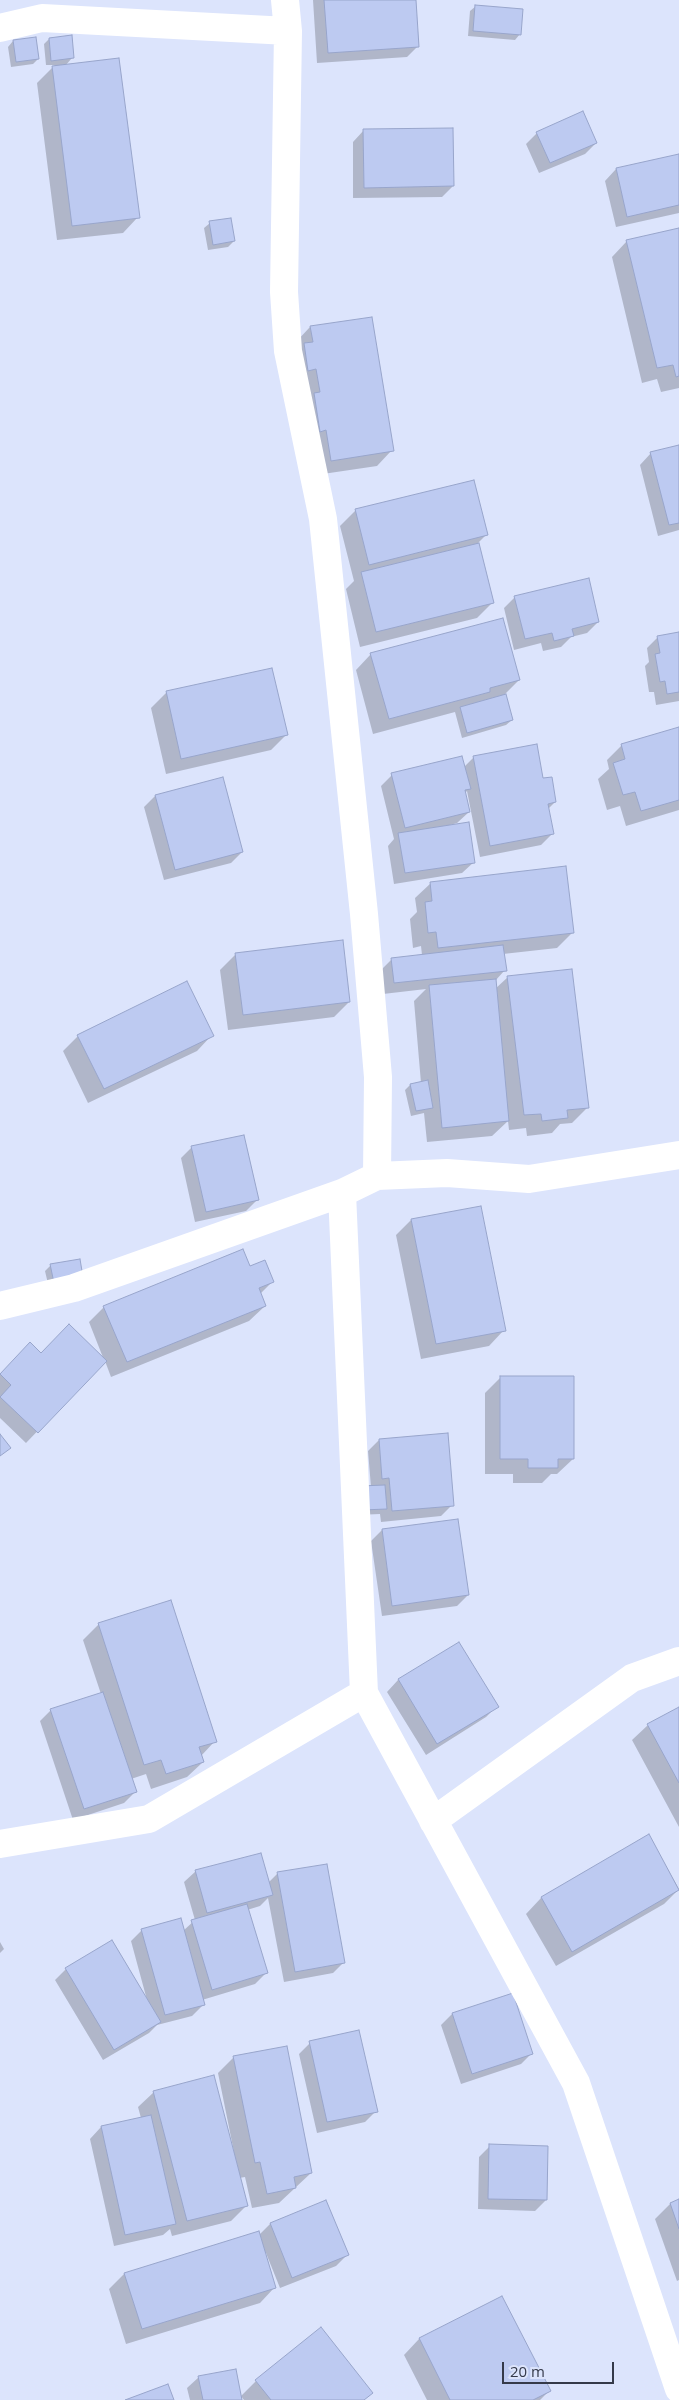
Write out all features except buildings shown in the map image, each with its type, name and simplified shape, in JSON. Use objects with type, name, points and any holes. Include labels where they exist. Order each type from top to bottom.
[{"type":"street","points":[[285,0],[288,31],[284,292],[288,351],[323,519],[364,914],[378,1077],[377,1176]]},
{"type":"street","points":[[0,28],[42,18],[288,31]]},
{"type":"street","points":[[0,1306],[74,1288],[342,1193],[377,1176],[447,1173],[529,1179],[679,1155]]},
{"type":"street","points":[[342,1193],[364,1693],[576,2083],[679,2388]]},
{"type":"street","points":[[433,1820],[632,1678],[679,1661]]},
{"type":"street","points":[[0,1844],[149,1819],[364,1693]]}]
